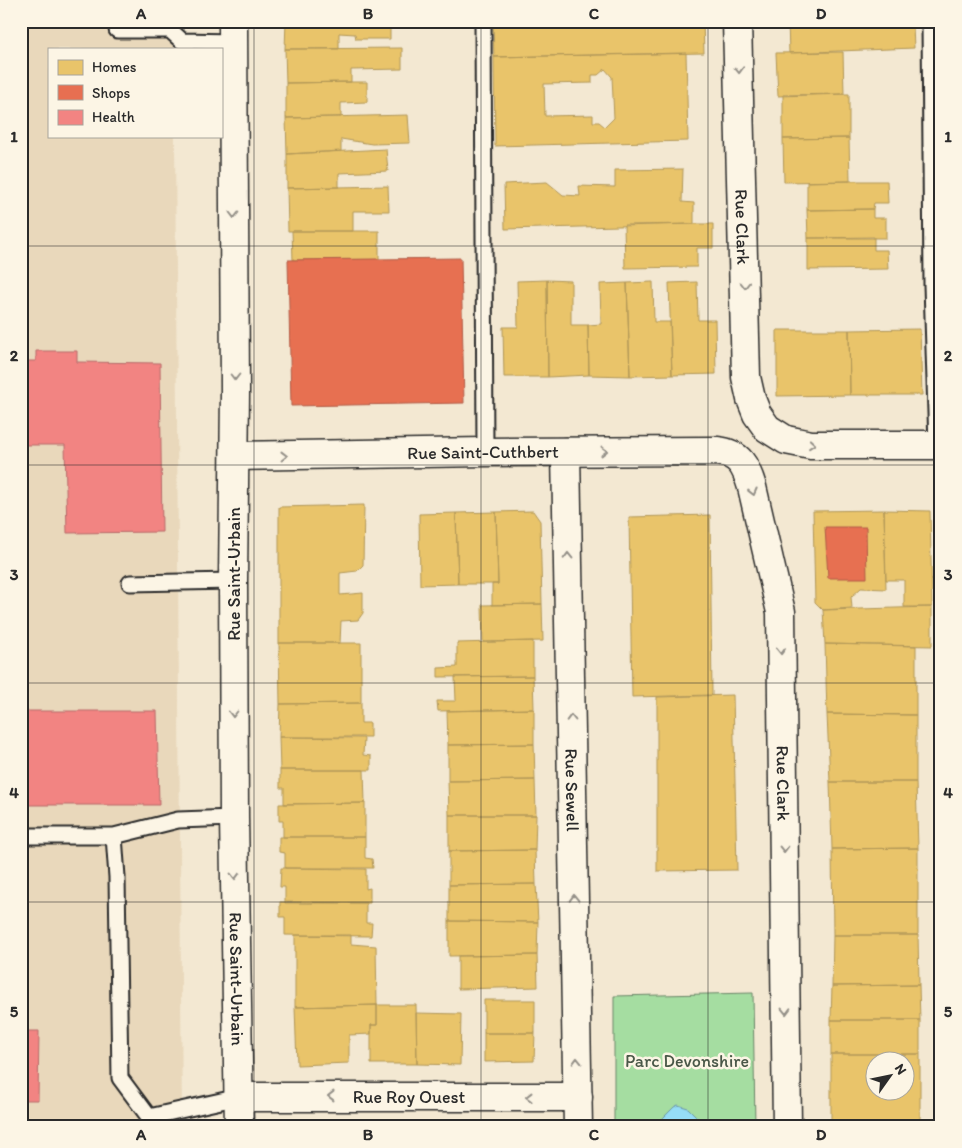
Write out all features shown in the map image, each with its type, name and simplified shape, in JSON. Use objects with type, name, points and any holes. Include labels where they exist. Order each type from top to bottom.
[{"type":"street","name":"Rue Clark","points":[[737,21],[746,377],[753,405],[768,428],[786,440],[811,445],[939,445]]},
{"type":"street","name":"Rue Saint-Urbain","points":[[233,32],[234,818],[240,1127]]},
{"type":"street","name":"Rue Saint-Cuthbert","points":[[235,456],[485,452],[729,452]]},
{"type":"street","name":"Rue Sewell","points":[[566,452],[578,1127]]},
{"type":"street","name":"Rue Clark","points":[[729,452],[740,460],[748,475],[780,612],[787,1127]]},
{"type":"street","name":"Rue Roy Ouest","points":[[239,1097],[578,1097]]},
{"type":"lane","points":[[483,21],[485,452]]},
{"type":"lane","points":[[930,21],[932,285],[939,445]]},
{"type":"lane","points":[[117,30],[170,30],[178,45],[233,32]]},
{"type":"lane","points":[[130,582],[233,581]]},
{"type":"lane","points":[[21,836],[114,836],[178,820],[234,818]]},
{"type":"lane","points":[[114,836],[117,877],[120,1078],[149,1122],[239,1097]]},
{"type":"shaded area","points":[[21,21],[174,21],[175,48],[48,48],[48,138],[175,138],[182,1127],[21,1127]]},
{"type":"shaded area","points":[[930,21],[941,21],[941,550]]},
{"type":"green space","name":"Parc Devonshire","points":[[753,993],[755,1127],[614,1127],[614,996]]},
{"type":"water","points":[[678,1105],[688,1108],[707,1127],[657,1127],[656,1125]]},
{"type":"building: Homes","points":[[286,21],[390,21],[390,39],[356,39],[355,34],[339,33],[339,49],[285,49]]},
{"type":"building: Homes","points":[[493,21],[703,21],[704,53],[494,57]]},
{"type":"building: Homes","points":[[788,21],[860,21],[859,28],[913,26],[914,48],[789,53]]},
{"type":"building: Homes","points":[[402,48],[402,69],[351,70],[351,82],[286,83],[285,49]]},
{"type":"building: Homes","points":[[843,52],[844,94],[778,96],[776,53]]},
{"type":"building: Homes","points":[[686,53],[688,141],[495,146],[494,57]],"holes":[[[605,69],[612,77],[614,118],[605,127],[599,122],[593,122],[593,115],[545,116],[544,84],[592,83],[592,75],[598,75]]]},
{"type":"building: Homes","points":[[367,82],[367,102],[341,103],[341,117],[286,118],[286,83]]},
{"type":"building: Homes","points":[[849,94],[849,138],[783,139],[783,95]]},
{"type":"building: Homes","points":[[408,115],[410,143],[372,144],[341,139],[341,151],[287,154],[286,118]]},
{"type":"building: Homes","points":[[849,138],[850,181],[784,182],[783,139]]},
{"type":"building: Homes","points":[[386,149],[388,171],[339,173],[339,187],[287,188],[287,154]]},
{"type":"building: Homes","points":[[683,169],[682,202],[694,203],[694,224],[505,229],[504,184],[547,182],[563,195],[580,196],[579,186],[615,187],[615,170]]},
{"type":"building: Homes","points":[[887,181],[888,203],[874,203],[873,209],[807,210],[807,182]]},
{"type":"building: Homes","points":[[388,186],[389,211],[353,211],[353,231],[288,231],[287,188]]},
{"type":"building: Homes","points":[[873,209],[873,218],[886,218],[886,238],[808,238],[807,210]]},
{"type":"building: Homes","points":[[713,224],[713,248],[697,248],[697,267],[625,268],[624,225]]},
{"type":"building: Homes","points":[[292,231],[379,231],[379,260],[293,260]]},
{"type":"building: Homes","points":[[874,237],[874,250],[887,250],[888,269],[808,270],[808,238]]},
{"type":"building: Homes","points":[[547,280],[571,281],[571,325],[588,325],[589,375],[548,377]]},
{"type":"building: Homes","points":[[547,280],[548,377],[504,377],[503,327],[518,327],[517,281]]},
{"type":"building: Homes","points":[[653,282],[654,322],[670,322],[672,375],[630,376],[627,283]]},
{"type":"building: Homes","points":[[697,282],[698,320],[715,320],[716,374],[672,375],[669,283]]},
{"type":"building: Homes","points":[[627,283],[630,376],[589,375],[588,325],[601,324],[600,284]]},
{"type":"building: Homes","points":[[920,329],[922,395],[850,395],[849,330]]},
{"type":"building: Homes","points":[[777,330],[849,330],[850,395],[777,396]]},
{"type":"building: Homes","points":[[364,505],[363,565],[357,571],[340,573],[340,595],[363,593],[363,613],[358,620],[341,621],[340,643],[279,643],[279,507]]},
{"type":"building: Homes","points":[[884,510],[930,511],[932,607],[904,607],[904,580],[886,580]]},
{"type":"building: Homes","points":[[884,510],[886,589],[861,588],[851,597],[852,608],[823,610],[815,602],[813,511]]},
{"type":"building: Homes","points":[[533,511],[540,521],[542,604],[492,605],[492,584],[498,584],[496,512]]},
{"type":"building: Homes","points":[[496,512],[498,584],[458,584],[456,513]]},
{"type":"building: Homes","points":[[456,513],[458,584],[420,585],[419,514]]},
{"type":"building: Homes","points":[[710,515],[712,695],[632,697],[629,517]]},
{"type":"building: Homes","points":[[542,604],[543,641],[483,642],[482,605]]},
{"type":"building: Homes","points":[[932,607],[932,646],[825,644],[823,610]]},
{"type":"building: Homes","points":[[533,641],[533,676],[438,677],[438,668],[457,667],[457,643]]},
{"type":"building: Homes","points":[[279,643],[361,643],[361,703],[280,704]]},
{"type":"building: Homes","points":[[825,644],[916,646],[916,715],[827,714]]},
{"type":"building: Homes","points":[[533,676],[534,709],[438,711],[437,701],[456,701],[455,677]]},
{"type":"building: Homes","points":[[733,695],[737,870],[657,871],[657,697]]},
{"type":"building: Homes","points":[[361,703],[361,723],[370,723],[370,737],[279,737],[280,704]]},
{"type":"building: Homes","points":[[534,709],[534,744],[448,745],[447,711]]},
{"type":"building: Homes","points":[[827,714],[916,715],[916,782],[830,782]]},
{"type":"building: Homes","points":[[279,737],[364,738],[363,755],[371,756],[371,770],[280,770]]},
{"type":"building: Homes","points":[[534,744],[535,780],[448,781],[448,745]]},
{"type":"building: Homes","points":[[280,770],[364,770],[365,803],[284,804],[284,788],[280,788]]},
{"type":"building: Homes","points":[[535,780],[536,815],[449,815],[448,781]]},
{"type":"building: Homes","points":[[830,782],[916,782],[918,848],[832,849]]},
{"type":"building: Homes","points":[[365,803],[365,837],[283,837],[283,821],[279,821],[279,804]]},
{"type":"building: Homes","points":[[449,815],[536,815],[535,850],[449,851]]},
{"type":"building: Homes","points":[[279,837],[365,837],[365,858],[372,859],[373,868],[285,868],[285,853],[279,852]]},
{"type":"building: Homes","points":[[918,848],[918,935],[833,935],[832,849]]},
{"type":"building: Homes","points":[[535,850],[536,884],[449,885],[449,851]]},
{"type":"building: Homes","points":[[281,868],[366,869],[366,889],[370,888],[370,903],[285,903],[285,887],[280,887]]},
{"type":"building: Homes","points":[[536,884],[538,922],[449,921],[449,885]]},
{"type":"building: Homes","points":[[280,902],[366,903],[366,923],[372,923],[371,936],[285,935],[285,917],[280,917]]},
{"type":"building: Homes","points":[[449,921],[538,922],[537,955],[449,956]]},
{"type":"building: Homes","points":[[295,935],[351,935],[351,944],[376,946],[377,1005],[295,1007]]},
{"type":"building: Homes","points":[[833,935],[918,935],[919,985],[832,986]]},
{"type":"building: Homes","points":[[537,955],[538,987],[458,989],[458,956]]},
{"type":"building: Homes","points":[[919,985],[920,1020],[831,1020],[832,986]]},
{"type":"building: Homes","points":[[484,1000],[535,1000],[535,1033],[484,1033]]},
{"type":"building: Homes","points":[[377,1005],[416,1005],[417,1064],[371,1064],[371,1025],[377,1025]]},
{"type":"building: Homes","points":[[377,1005],[377,1025],[371,1025],[371,1034],[349,1035],[349,1063],[297,1065],[295,1007]]},
{"type":"building: Homes","points":[[416,1013],[461,1014],[460,1065],[417,1064]]},
{"type":"building: Homes","points":[[831,1020],[920,1020],[920,1054],[914,1054],[914,1050],[864,1050],[864,1054],[831,1054]]},
{"type":"building: Homes","points":[[484,1033],[535,1033],[534,1061],[484,1062]]},
{"type":"building: Homes","points":[[831,1054],[864,1054],[864,1100],[914,1100],[914,1054],[920,1054],[920,1123],[831,1124]]},
{"type":"building: Shops","points":[[461,258],[464,403],[291,406],[288,260]]},
{"type":"building: Shops","points":[[825,527],[866,527],[867,578],[828,578]]},
{"type":"building: Health","points":[[36,351],[77,351],[77,362],[160,363],[162,532],[67,533],[65,445],[21,445],[21,361],[36,361]]},
{"type":"building: Health","points":[[21,711],[157,711],[159,805],[21,805]]},
{"type":"building: Health","points":[[21,1031],[39,1031],[38,1100],[21,1100]]}]
